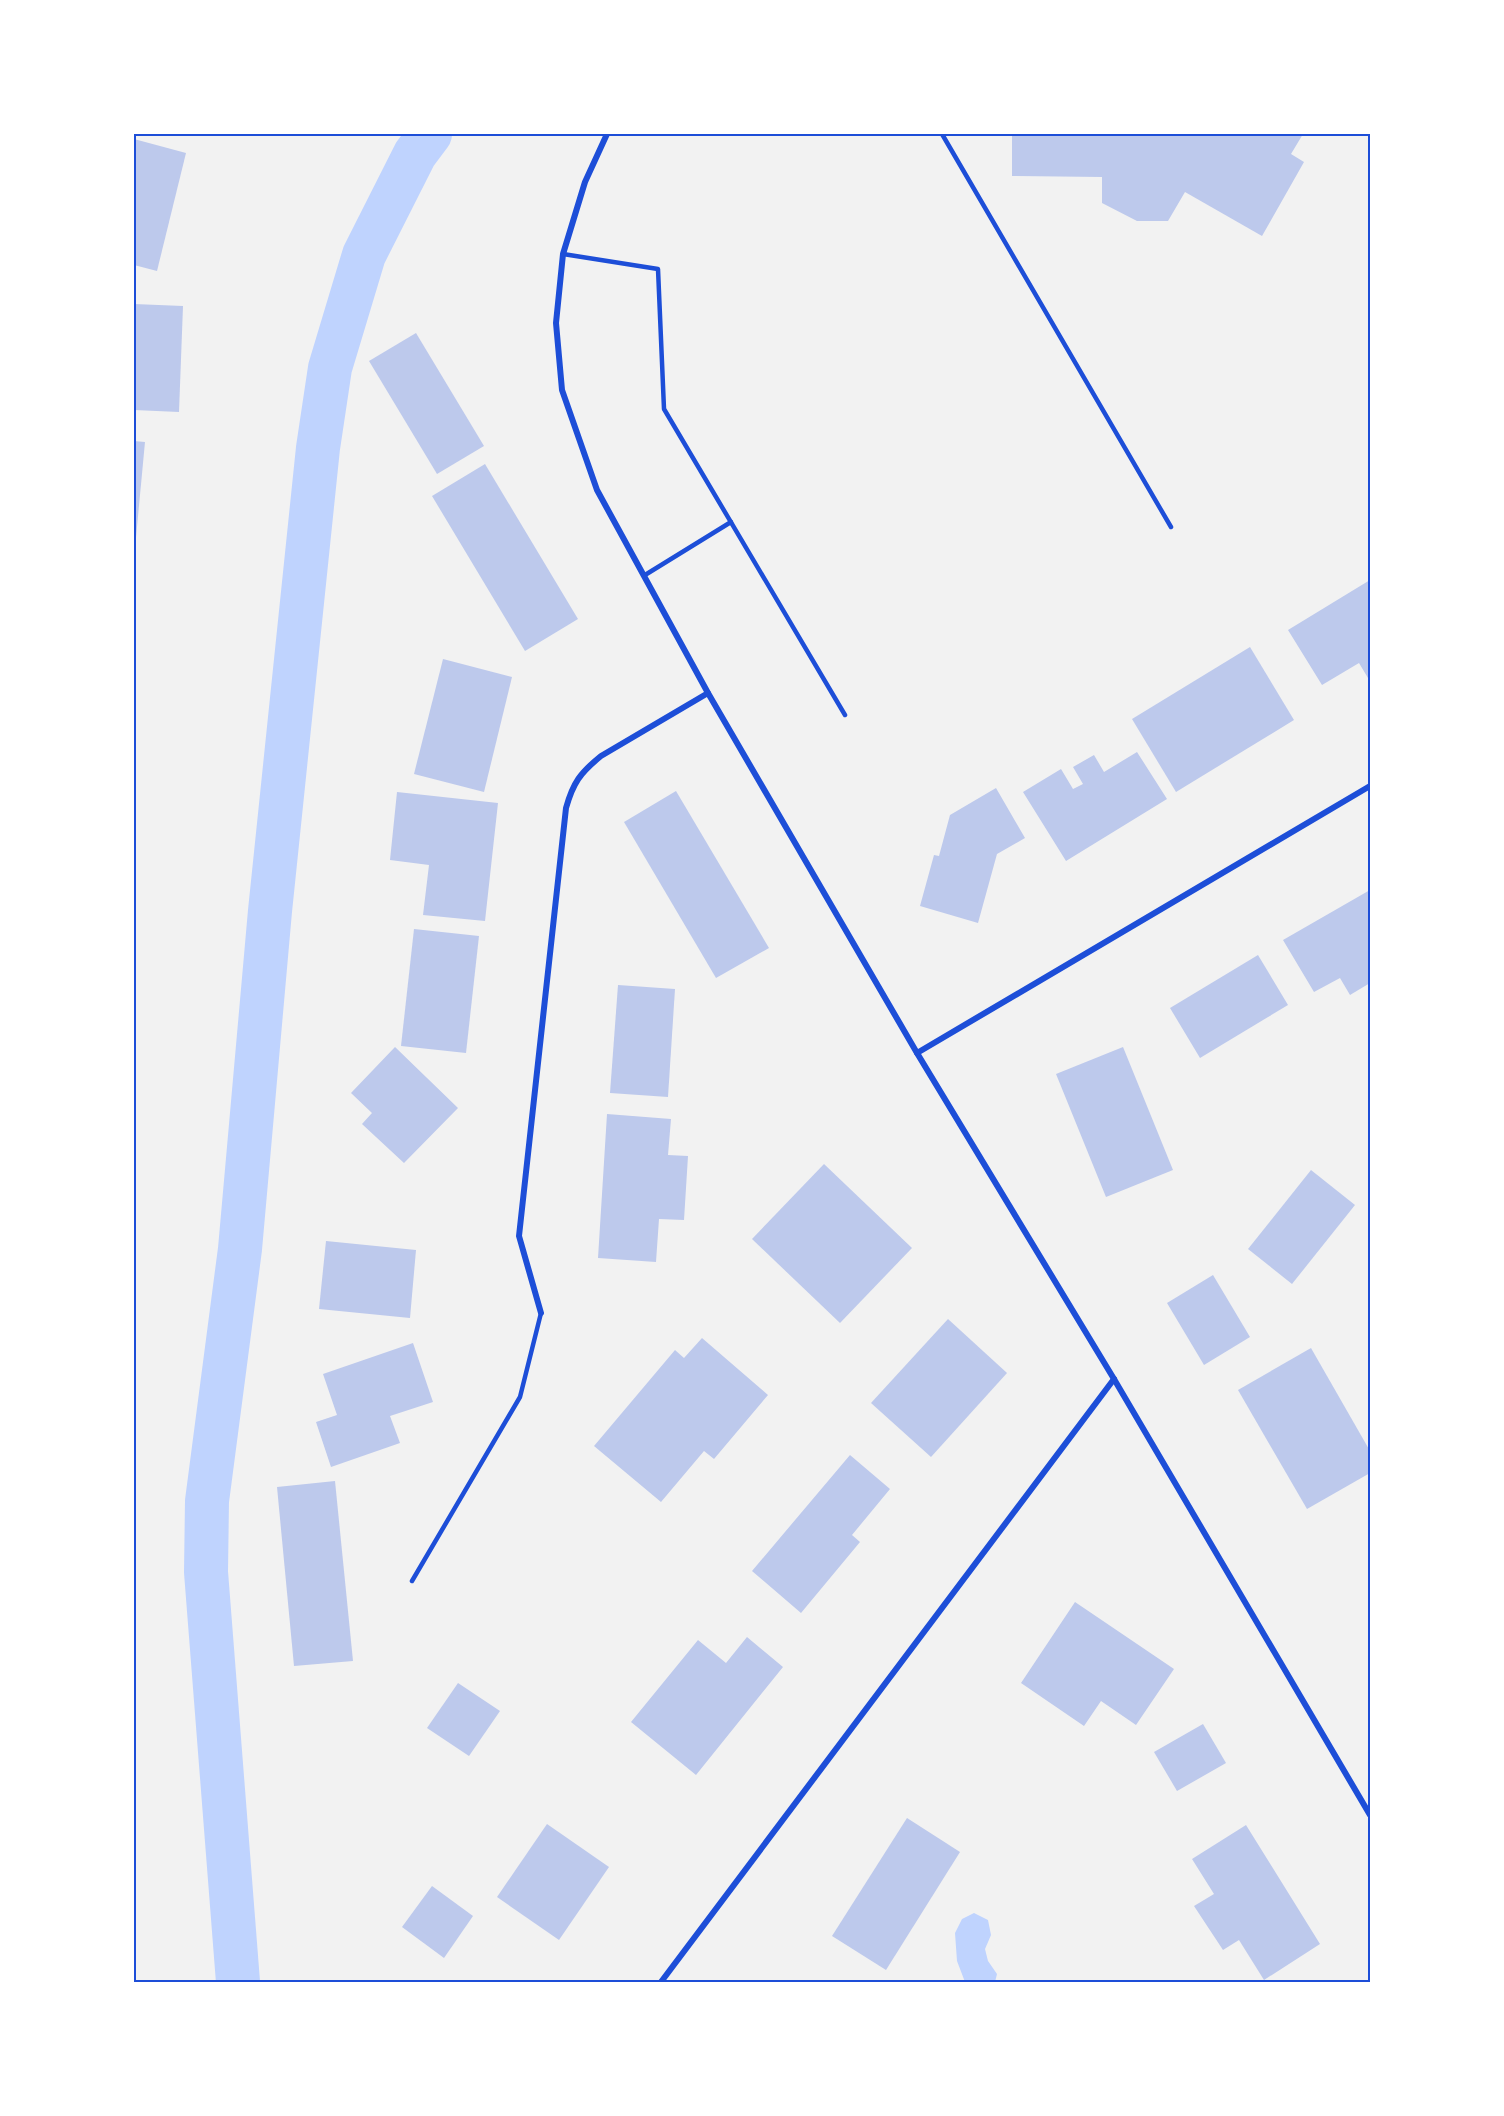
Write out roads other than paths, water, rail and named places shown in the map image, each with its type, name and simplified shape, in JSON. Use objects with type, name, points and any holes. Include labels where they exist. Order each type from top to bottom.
[{"type":"street","points":[[607,134],[585,182],[563,254],[556,323],[562,390],[597,490],[708,693],[918,1053],[1114,1379],[1371,1815]]},
{"type":"street","points":[[541,1313],[519,1236],[566,808],[573,785],[585,769],[601,756],[708,693]]},
{"type":"street","points":[[918,1053],[1371,786]]},
{"type":"street","points":[[660,1983],[1114,1379]]},
{"type":"lane","points":[[942,134],[1171,527]]},
{"type":"lane","points":[[563,254],[658,269],[664,409],[845,715]]},
{"type":"lane","points":[[645,575],[731,522]]},
{"type":"lane","points":[[412,1581],[520,1396],[541,1313]]},
{"type":"water","points":[[974,1913],[988,1920],[991,1935],[985,1949],[988,1961],[997,1974],[995,1982],[965,1982],[957,1961],[955,1933],[962,1919]]},
{"type":"waterway","points":[[238,1982],[206,1572],[207,1501],[240,1249],[270,911],[318,448],[330,368],[364,255],[415,154],[430,134]]}]
